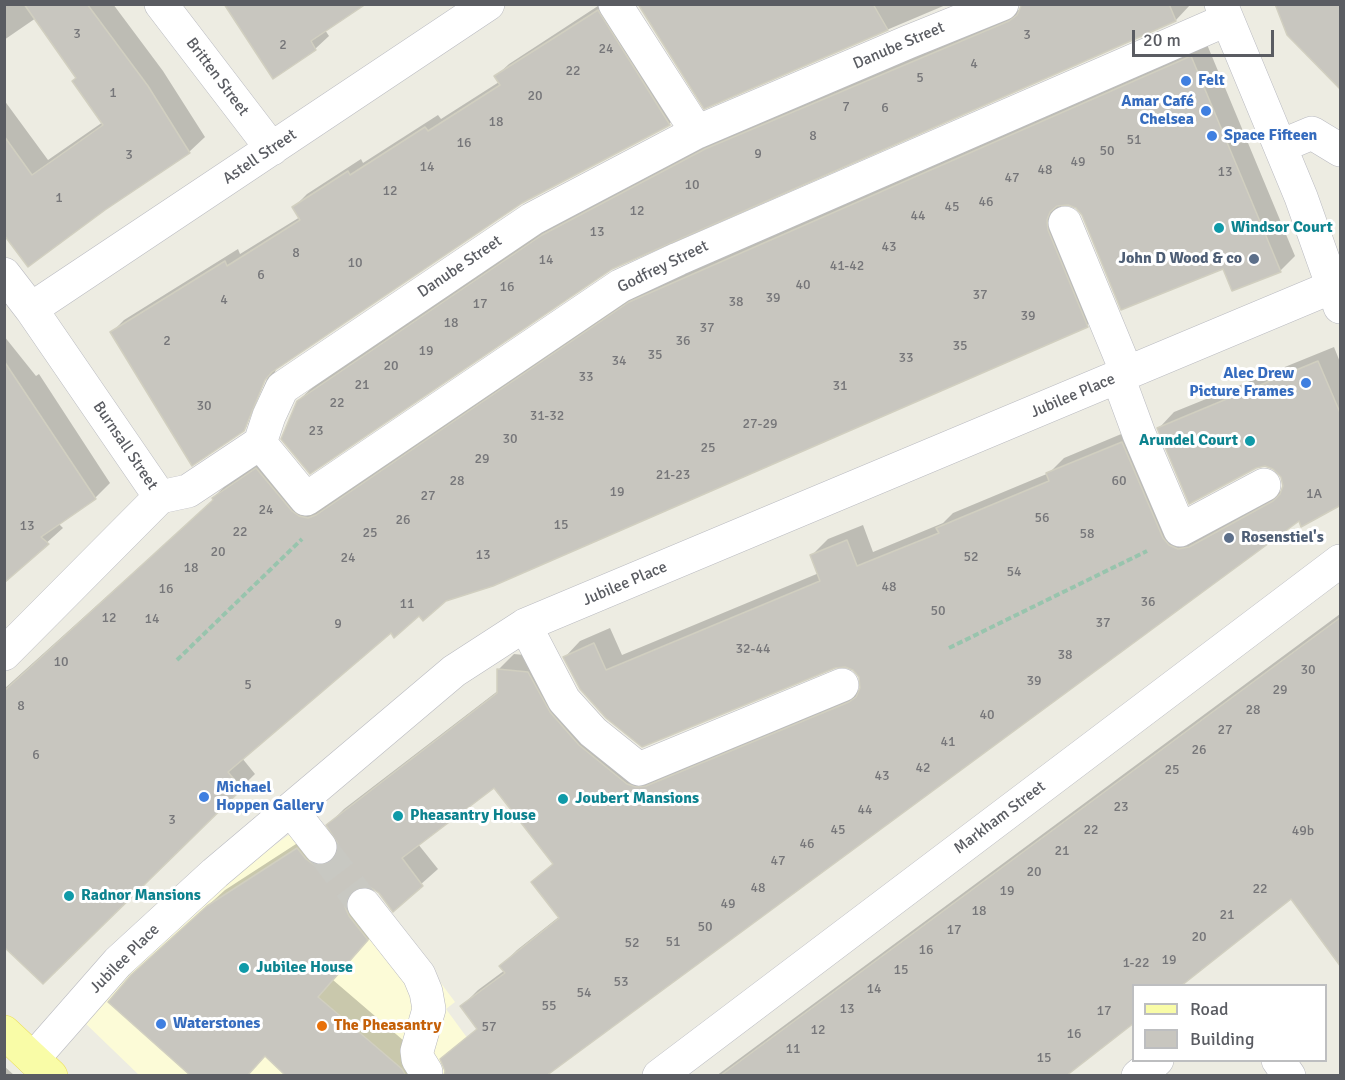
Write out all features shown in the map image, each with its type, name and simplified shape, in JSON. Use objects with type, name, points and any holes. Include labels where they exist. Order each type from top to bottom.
[{"type":"main road","points":[[4,1032],[42,1067]]},
{"type":"street","name":"Britten Street","points":[[161,4],[272,149]]},
{"type":"street","name":"Astell Street","points":[[32,309],[488,4]]},
{"type":"street","points":[[615,4],[697,132]]},
{"type":"street","name":"Danube Street","points":[[261,442],[269,416],[282,388],[531,219],[697,132],[1002,4]]},
{"type":"street","points":[[1223,12],[1281,146],[1336,298]]},
{"type":"street","name":"Godfrey Street","points":[[306,499],[620,286],[1223,12]]},
{"type":"street","points":[[1281,146],[1312,133],[1341,150]]},
{"type":"street","points":[[1065,224],[1122,375],[1139,434],[1180,530],[1264,485]]},
{"type":"street","name":"Burnsall Street","points":[[4,274],[32,309],[160,497],[4,654]]},
{"type":"street","name":"Jubilee Place","points":[[42,1067],[118,962],[215,873],[454,671],[525,626],[1122,375],[1336,298]]},
{"type":"street","points":[[160,497],[188,490],[261,442],[306,499]]},
{"type":"street","name":"Markham Street","points":[[658,1076],[1341,561]]},
{"type":"street","points":[[525,626],[564,700],[592,732],[639,769],[842,685]]},
{"type":"street","points":[[291,810],[320,847]]},
{"type":"street","points":[[364,905],[419,975],[426,992],[429,1009],[417,1051],[418,1059],[426,1072]]},
{"type":"street","points":[[1138,1076],[1155,1062]]},
{"type":"street","points":[[1279,1062],[1289,1076]]},
{"type":"path","points":[[177,660],[322,520],[306,499]]},
{"type":"path","points":[[949,648],[1166,542],[1180,530]]},
{"type":"shaded area","points":[[316,815],[455,1002],[446,1009],[468,1039],[440,1060],[451,1075],[140,1076],[83,1021],[188,908]]},
{"type":"building","points":[[24,4],[87,4],[148,86],[190,153],[105,210],[28,267],[4,235],[4,136],[32,175],[103,125],[72,81],[76,78]]},
{"type":"building","points":[[224,4],[366,4],[311,41],[316,50],[273,79]]},
{"type":"building","points":[[638,4],[873,4],[888,30],[704,109]]},
{"type":"building","points":[[1022,4],[1169,4],[1176,21],[612,269],[310,474],[281,439],[297,401],[542,235],[705,149],[1009,21],[1017,15]]},
{"type":"building","points":[[1275,4],[1341,4],[1341,90],[1287,35]]},
{"type":"building","points":[[598,10],[670,125],[522,203],[272,372],[265,380],[244,431],[192,466],[110,332],[225,261],[227,266],[300,220],[292,207],[348,171],[350,175],[425,127],[428,131],[500,85],[494,76]]},
{"type":"building","points":[[1191,56],[1281,272],[1232,291],[1223,269],[1121,310],[1082,215],[1076,208],[1068,205],[1057,206],[1050,212],[1047,220],[1048,230],[1088,327],[493,586],[446,601],[423,621],[419,616],[394,638],[391,633],[228,772],[242,789],[43,984],[4,947],[4,691],[213,500],[212,498],[256,468],[292,511],[308,518],[316,515],[629,302]]},
{"type":"building","points":[[4,361],[96,499],[41,537],[49,544],[4,583]]},
{"type":"building","points":[[1318,361],[1341,415],[1341,505],[1301,527],[1299,521],[546,1076],[444,1076],[445,1071],[440,1059],[477,1029],[460,1006],[505,973],[499,966],[559,918],[531,882],[553,864],[494,788],[402,858],[423,886],[393,912],[379,893],[370,887],[362,886],[353,890],[346,899],[345,907],[349,916],[368,940],[318,997],[402,1069],[406,1076],[286,1076],[265,1056],[247,1076],[191,1076],[108,1002],[131,975],[207,906],[297,848],[314,865],[323,865],[332,861],[338,853],[338,844],[326,825],[497,693],[497,669],[528,672],[550,712],[579,745],[627,784],[636,787],[646,786],[849,702],[856,697],[860,688],[859,677],[853,670],[845,667],[835,668],[642,747],[606,718],[580,689],[563,657],[594,643],[606,670],[820,581],[810,555],[847,540],[857,566],[939,533],[936,528],[1049,481],[1046,473],[1122,442],[1163,538],[1169,545],[1178,549],[1189,547],[1273,501],[1280,494],[1283,486],[1281,477],[1273,469],[1265,466],[1256,468],[1189,504],[1157,428]]},
{"type":"building","points":[[1341,617],[1341,967],[1291,899],[1184,984],[1132,984],[1132,1025],[1066,1076],[720,1076]]},
{"type":"tunnel","points":[[320,847],[364,905]]},
{"type":"place","name":"Felt","points":[[1186,81]]},
{"type":"place","name":"Amar Café Chelsea","points":[[1206,111]]},
{"type":"place","name":"Space Fifteen","points":[[1212,136]]},
{"type":"place","name":"Windsor Court","points":[[1219,228]]},
{"type":"place","name":"John D Wood & co","points":[[1254,259]]},
{"type":"place","name":"Alec Drew Picture Frames","points":[[1306,383]]},
{"type":"place","name":"Arundel Court","points":[[1250,441]]},
{"type":"place","name":"Rosenstiel's","points":[[1229,538]]},
{"type":"place","name":"Michael Hoppen Gallery","points":[[204,797]]},
{"type":"place","name":"Joubert Mansions","points":[[563,799]]},
{"type":"place","name":"Pheasantry House","points":[[398,816]]},
{"type":"place","name":"Radnor Mansions","points":[[69,896]]},
{"type":"place","name":"Jubilee House","points":[[244,968]]},
{"type":"place","name":"Waterstones","points":[[161,1024]]},
{"type":"place","name":"The Pheasantry","points":[[322,1026]]}]
